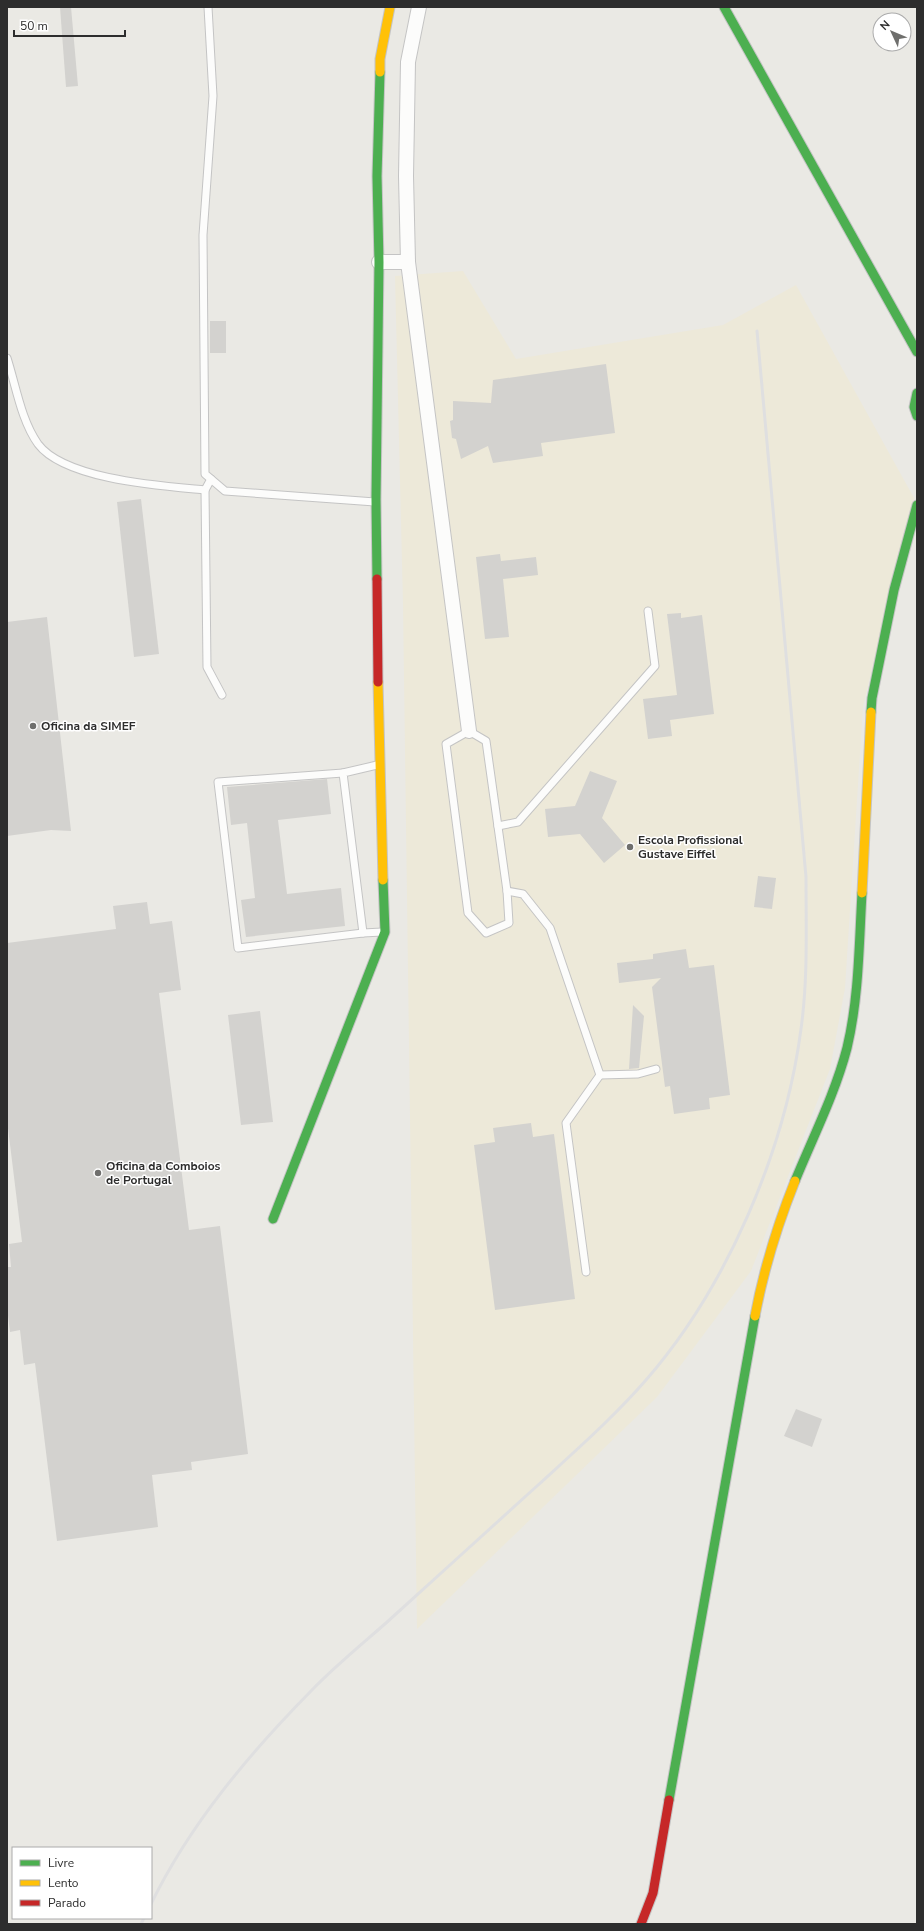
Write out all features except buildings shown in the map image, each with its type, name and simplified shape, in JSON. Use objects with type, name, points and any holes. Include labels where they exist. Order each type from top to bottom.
[{"type":"street","points":[[273,1220],[385,932],[379,765],[376,502],[379,262],[377,176],[380,59],[390,7]]},
{"type":"street","points":[[419,7],[408,62],[406,176],[408,262],[469,730]]},
{"type":"street","points":[[724,7],[917,352]]},
{"type":"street","points":[[379,262],[408,262]]},
{"type":"street","points":[[917,393],[914,407],[917,416]]},
{"type":"street","points":[[641,1924],[653,1893],[762,1277],[771,1242],[841,1067],[852,1022],[857,978],[872,698],[894,590],[917,505]]},
{"type":"lane","points":[[208,7],[213,96],[203,243],[205,474],[225,491],[376,502]]},
{"type":"lane","points":[[7,358],[28,425],[38,443],[54,459],[75,468],[127,482],[205,490]]},
{"type":"lane","points":[[211,480],[205,490],[206,667],[222,695]]},
{"type":"lane","points":[[498,826],[518,822],[655,666],[648,611]]},
{"type":"lane","points":[[469,730],[486,741],[507,891],[509,923],[486,933],[468,913],[446,744],[469,730]]},
{"type":"lane","points":[[379,765],[343,773],[218,782],[238,948],[363,933],[385,932]]},
{"type":"lane","points":[[343,773],[363,933]]},
{"type":"lane","points":[[507,891],[523,894],[550,928],[600,1075]]},
{"type":"lane","points":[[600,1075],[638,1074],[656,1069]]},
{"type":"lane","points":[[586,1272],[566,1123],[600,1075]]},
{"type":"shaded area","name":"Escola Profissional Gustave Eiffel","points":[[463,271],[516,359],[723,325],[796,285],[914,498],[863,706],[845,988],[830,1069],[751,1271],[657,1397],[417,1629],[403,604],[395,276]]},
{"type":"railway","points":[[152,1902],[167,1874],[202,1818],[243,1765],[288,1715],[338,1665],[593,1434],[646,1380],[675,1343],[702,1303],[726,1260],[748,1215],[766,1169],[781,1122],[793,1075],[801,1029],[806,972],[806,877],[757,331]]},
{"type":"railway","points":[[141,1924],[144,1919]]},
{"type":"traffic: fast","points":[[724,7],[917,352]]},
{"type":"traffic: fast","points":[[377,579],[376,499],[379,262],[377,176],[380,72]]},
{"type":"traffic: fast","points":[[917,393],[914,407],[917,416]]},
{"type":"traffic: fast","points":[[871,712],[872,698],[894,590],[917,505]]},
{"type":"traffic: fast","points":[[273,1219],[385,932],[383,880]]},
{"type":"traffic: fast","points":[[795,1181],[830,1099],[847,1048],[856,990],[862,893]]},
{"type":"traffic: fast","points":[[669,1800],[755,1316]]},
{"type":"traffic: slow","points":[[380,72],[380,59],[390,7]]},
{"type":"traffic: slow","points":[[378,682],[383,880]]},
{"type":"traffic: slow","points":[[862,893],[871,712]]},
{"type":"traffic: slow","points":[[755,1316],[772,1247],[782,1214],[795,1181]]},
{"type":"traffic: jam","points":[[377,579],[378,682]]},
{"type":"traffic: jam","points":[[641,1924],[653,1893],[669,1800]]},
{"type":"place","name":"Oficina da SIMEF","points":[[33,726]]},
{"type":"place","name":"Escola Profissional Gustave Eiffel","points":[[630,847]]},
{"type":"place","name":"Oficina da Comboios de Portugal","points":[[98,1173]]}]
